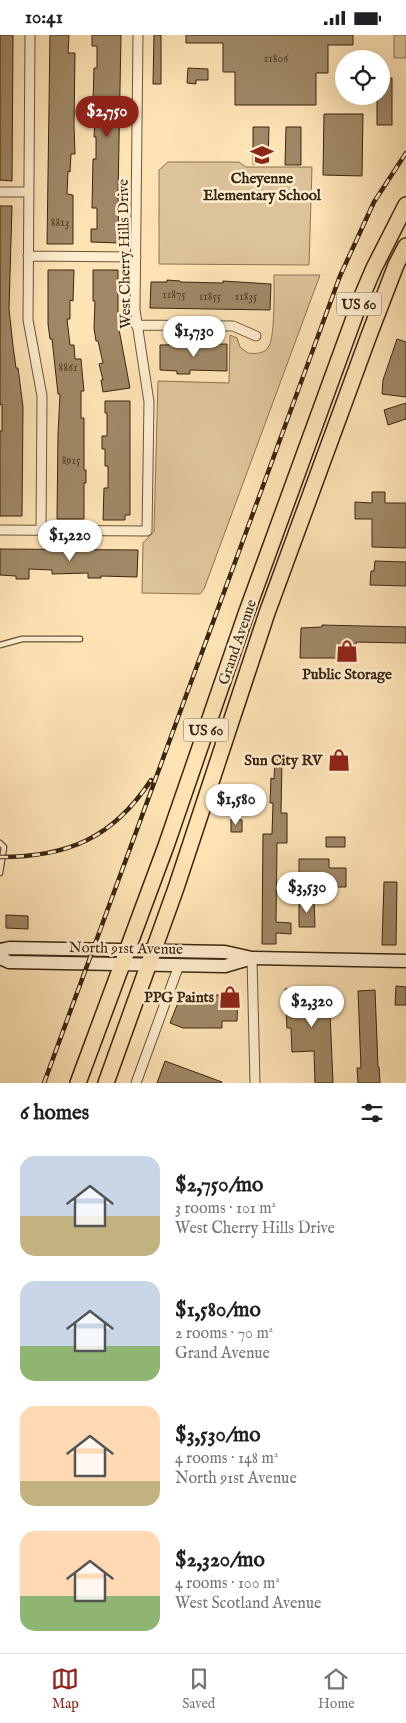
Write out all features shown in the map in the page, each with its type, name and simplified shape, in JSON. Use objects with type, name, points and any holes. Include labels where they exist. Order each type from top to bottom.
[{"type":"highway","name":"Grand Avenue","points":[[78,1083],[176,819],[246,614],[362,296],[406,205]]},
{"type":"highway","name":"Grand Avenue","points":[[106,1083],[185,862],[264,620],[368,337],[396,265],[406,246]]},
{"type":"highway","points":[[301,461],[320,468]]},
{"type":"highway","points":[[246,614],[264,620]]},
{"type":"main road","name":"North 91st Avenue","points":[[0,950],[10,948],[128,949],[225,952],[252,958],[406,961]]},
{"type":"main road","name":"North 91st Avenue","points":[[0,958],[9,962],[225,966],[252,958]]},
{"type":"street","points":[[0,530],[41,531],[42,396],[28,320],[30,35]]},
{"type":"street","name":"West Cherry Hills Drive","points":[[41,531],[147,531],[149,402],[146,375],[136,325],[138,35]]},
{"type":"street","points":[[0,192],[29,193]]},
{"type":"street","points":[[28,256],[136,257]]},
{"type":"street","points":[[136,325],[233,326],[256,336]]},
{"type":"street","points":[[252,958],[256,1083]]},
{"type":"street","points":[[136,1083],[179,965]]},
{"type":"lane","points":[[0,645],[22,639],[80,639]]},
{"type":"lane","points":[[0,843],[4,847],[0,873]]},
{"type":"shaded area","points":[[394,35],[406,35],[406,58],[394,58]]},
{"type":"shaded area","points":[[168,162],[239,162],[246,167],[312,167],[309,265],[159,264],[159,170]]},
{"type":"shaded area","points":[[274,275],[320,275],[204,589],[200,594],[142,593],[143,543],[154,531],[158,381],[229,383],[230,335],[237,338],[240,347],[248,353],[265,351],[271,340]]},
{"type":"building","points":[[0,35],[13,35],[12,181],[0,180]]},
{"type":"building","points":[[50,35],[69,35],[68,53],[75,53],[75,154],[71,154],[67,194],[73,195],[73,244],[47,244]]},
{"type":"building","points":[[92,35],[121,35],[119,243],[91,242],[91,229],[97,229],[97,208],[92,208],[93,159],[96,159],[96,137],[94,137],[96,101],[93,101],[94,68],[97,68],[97,46],[92,46]]},
{"type":"building","points":[[154,35],[161,35],[161,84],[153,84]]},
{"type":"building","points":[[186,35],[353,35],[353,45],[328,45],[328,73],[316,73],[316,105],[235,105],[235,72],[223,72],[223,43],[186,43]]},
{"type":"building","points":[[188,68],[208,69],[208,80],[196,80],[196,84],[187,83]]},
{"type":"building","points":[[390,78],[392,78],[392,125],[377,125],[377,105],[390,105]]},
{"type":"building","points":[[324,114],[363,114],[362,176],[323,175]]},
{"type":"building","points":[[253,127],[269,127],[268,164],[253,164]]},
{"type":"building","points":[[286,127],[301,127],[301,165],[285,165]]},
{"type":"building","points":[[0,206],[12,206],[9,309],[23,407],[22,516],[0,516],[0,431],[2,431],[2,404],[0,405]]},
{"type":"building","points":[[48,270],[74,270],[73,301],[70,300],[70,319],[67,319],[70,345],[74,345],[75,359],[81,359],[84,391],[81,391],[81,418],[84,418],[84,470],[86,470],[84,519],[57,519],[60,394],[58,394],[52,339],[50,339],[48,324]]},
{"type":"building","points":[[93,270],[118,270],[118,324],[130,388],[103,392],[101,380],[103,380],[99,364],[103,363],[94,328]]},
{"type":"building","points":[[167,280],[271,284],[270,310],[150,308],[151,282],[167,282]]},
{"type":"building","points":[[397,339],[406,342],[406,397],[382,394],[383,380]]},
{"type":"building","points":[[227,344],[227,371],[190,370],[190,374],[177,374],[177,371],[160,370],[160,345]]},
{"type":"building","points":[[105,401],[130,401],[130,515],[125,515],[125,520],[103,520],[104,488],[108,488],[108,466],[105,466],[105,449],[102,449],[102,436],[107,436]]},
{"type":"building","points":[[406,403],[406,419],[388,425],[384,410]]},
{"type":"building","points":[[372,492],[385,492],[385,503],[406,503],[406,548],[372,547],[372,519],[355,519],[355,502],[372,503]]},
{"type":"building","points":[[0,549],[138,550],[137,577],[101,576],[101,578],[88,578],[88,573],[52,574],[52,570],[29,569],[29,579],[16,579],[16,576],[0,575]]},
{"type":"building","points":[[375,561],[406,562],[406,586],[370,585],[371,571],[374,571]]},
{"type":"building","points":[[322,625],[406,627],[406,643],[356,642],[357,658],[300,658],[301,628],[322,627]]},
{"type":"building","points":[[275,759],[282,759],[281,813],[287,813],[287,843],[277,843],[276,922],[291,923],[291,934],[276,933],[276,944],[262,944],[263,834],[272,834],[273,803],[270,803],[271,778],[274,779]]},
{"type":"building","points":[[231,819],[242,820],[242,832],[231,832]]},
{"type":"building","points":[[326,837],[345,837],[345,847],[326,847]]},
{"type":"building","points":[[299,859],[329,859],[329,868],[346,868],[346,887],[316,889],[316,886],[299,886]]},
{"type":"building","points":[[384,882],[397,882],[396,945],[382,945]]},
{"type":"building","points":[[314,900],[315,927],[299,927],[299,901]]},
{"type":"building","points":[[6,915],[28,916],[28,929],[6,928]]},
{"type":"building","points":[[396,986],[406,987],[406,1005],[395,1005]]},
{"type":"building","points":[[311,987],[311,990],[329,989],[333,1083],[315,1083],[314,1051],[292,1052],[291,1028],[287,1028],[285,989]]},
{"type":"building","points":[[375,990],[380,1083],[358,1083],[357,1068],[361,1068],[358,991]]},
{"type":"building","points":[[221,992],[238,992],[237,1021],[222,1021],[222,1028],[183,1028],[170,1023],[181,995],[221,995]]},
{"type":"building","points":[[165,1061],[222,1082],[222,1083],[157,1083]]},
{"type":"railway","points":[[44,1083],[340,276],[374,202],[406,153]]},
{"type":"railway","points":[[0,857],[47,853],[68,848],[87,840],[121,817],[151,780]]},
{"type":"place","name":"Cheyenne Elementary School","points":[[262,155]]},
{"type":"place","name":"Public Storage","points":[[347,651]]},
{"type":"place","name":"Sun City RV","points":[[339,760]]},
{"type":"place","name":"PPG Paints","points":[[230,997]]}]
